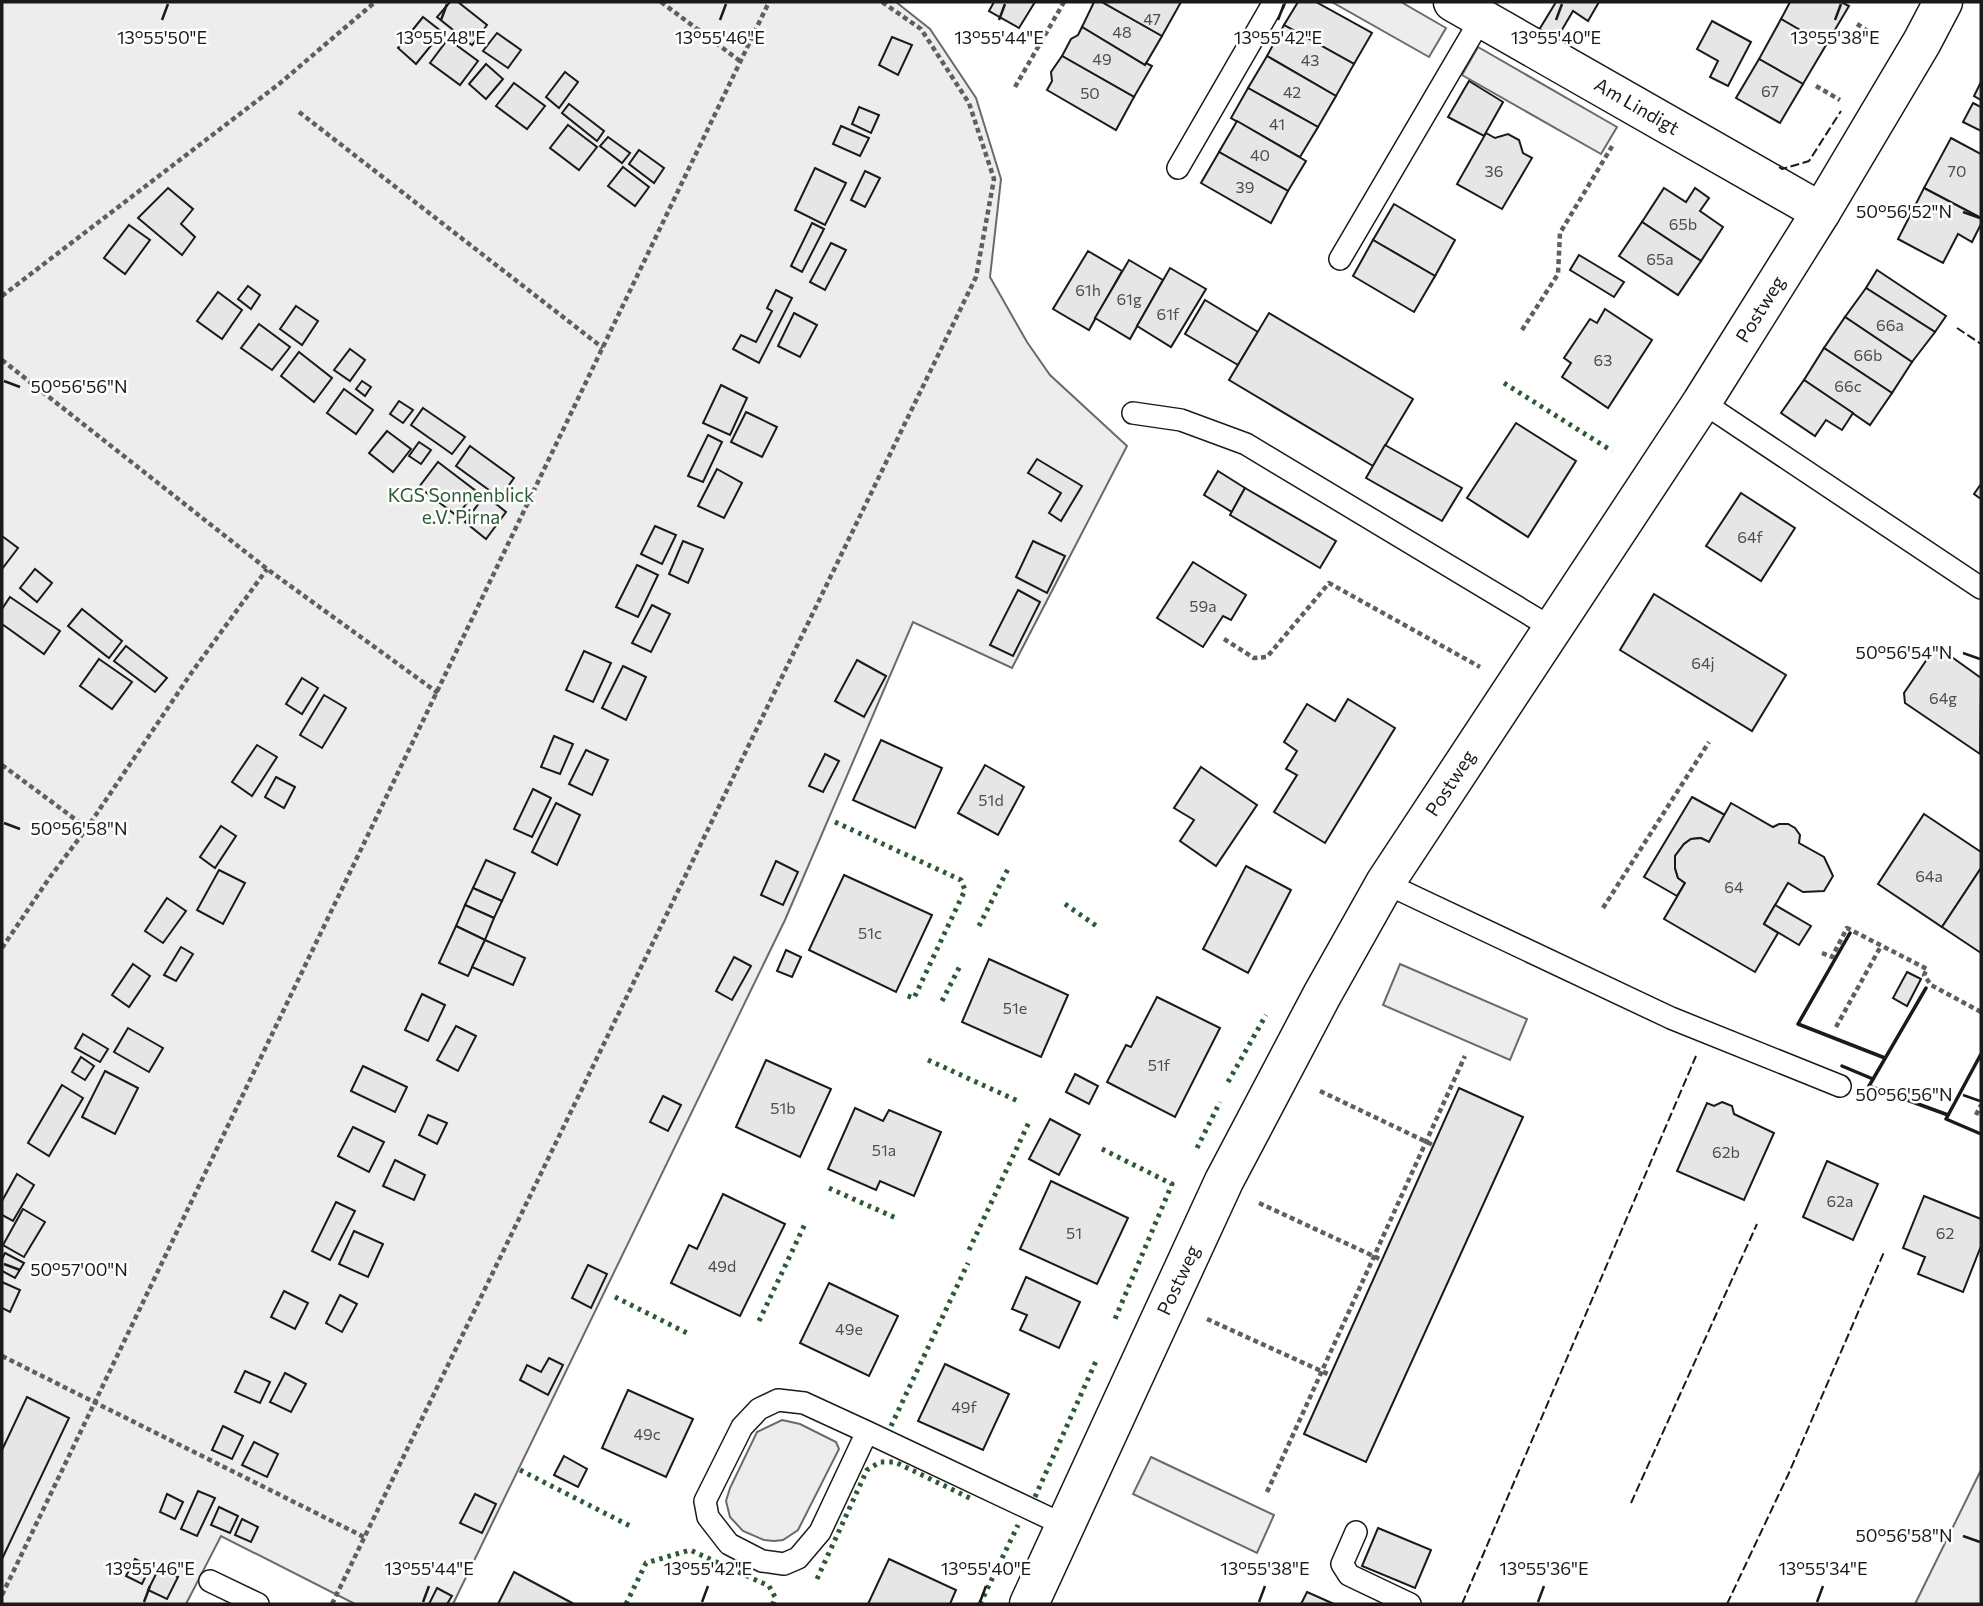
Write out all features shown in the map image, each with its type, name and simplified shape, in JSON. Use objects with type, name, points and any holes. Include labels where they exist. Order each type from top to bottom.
[{"type":"street","name":"Postweg","points":[[1028,1604],[1224,1181],[1322,995],[1385,883],[1702,402],[1821,212],[1923,42],[1943,2]]},
{"type":"street","name":"Am Lindigt","points":[[1467,9],[1821,212]]},
{"type":"lane","points":[[1178,168],[1274,2]]},
{"type":"lane","points":[[1340,259],[1467,9]]},
{"type":"lane","points":[[1702,402],[1981,588]]},
{"type":"lane","points":[[1133,413],[1181,420],[1246,444],[1552,628]]},
{"type":"lane","points":[[1385,883],[1671,1018],[1840,1086]]},
{"type":"lane","points":[[867,1432],[820,1532],[798,1558],[784,1564],[762,1561],[729,1544],[708,1517],[705,1501],[742,1427],[758,1409],[779,1400],[804,1403],[867,1432],[1064,1525]]},
{"type":"lane","points":[[1356,1532],[1342,1564],[1349,1575],[1410,1604]]},
{"type":"lane","points":[[210,1581],[258,1604]]},
{"type":"path","points":[[2,296],[279,84],[375,2]]},
{"type":"path","points":[[661,2],[740,61]]},
{"type":"path","points":[[2,1595],[769,2]]},
{"type":"path","points":[[332,1604],[976,277],[994,179],[969,103],[921,29],[882,2]]},
{"type":"path","points":[[1015,87],[1064,2]]},
{"type":"path","points":[[1816,86],[1844,102]]},
{"type":"path","points":[[1522,330],[1558,274],[1560,233],[1637,106]]},
{"type":"path","points":[[299,112],[603,348]]},
{"type":"path","points":[[2,360],[267,569],[438,693]]},
{"type":"path","points":[[2,948],[192,672],[267,569]]},
{"type":"path","points":[[1224,639],[1254,659],[1267,657],[1329,583],[1515,684]]},
{"type":"path","points":[[1603,908],[1709,742]]},
{"type":"path","points":[[2,765],[87,828]]},
{"type":"path","points":[[1822,953],[1832,957],[1847,928],[1927,970],[1924,975],[1931,985],[1981,1012]]},
{"type":"path","points":[[1836,1027],[1881,946]]},
{"type":"path","points":[[1267,1492],[1465,1056]]},
{"type":"path","points":[[1310,1086],[1433,1145]]},
{"type":"path","points":[[1976,1115],[1981,1105]]},
{"type":"path","points":[[1251,1199],[1382,1260]]},
{"type":"path","points":[[1206,1318],[1330,1375]]},
{"type":"path","points":[[2,1356],[364,1537]]},
{"type":"shaded area","name":"KGS Sonnenblick e.V. Pirna","points":[[2,2],[896,2],[930,29],[976,98],[1001,179],[990,277],[1027,342],[1050,375],[1127,446],[1012,668],[913,622],[785,920],[453,1604],[355,1604],[221,1536],[186,1604],[2,1604]]},
{"type":"shaded area","points":[[1332,2],[1401,2],[1446,28],[1429,57]]},
{"type":"shaded area","points":[[1478,47],[1617,127],[1601,154],[1462,75]]},
{"type":"shaded area","points":[[1400,964],[1527,1019],[1510,1060],[1383,1005]]},
{"type":"shaded area","points":[[782,1420],[800,1424],[836,1442],[839,1449],[798,1530],[783,1540],[764,1540],[743,1531],[730,1517],[726,1501],[757,1432]]},
{"type":"shaded area","points":[[1151,1457],[1274,1515],[1257,1553],[1133,1494]]},
{"type":"shaded area","points":[[1981,1470],[1981,1604],[1915,1604]]},
{"type":"building","points":[[450,2],[458,2],[487,25],[472,45],[437,17]]},
{"type":"building","points":[[994,2],[1035,2],[1019,28],[989,11]]},
{"type":"building","points":[[1094,2],[1102,2],[1162,36],[1145,65],[1082,27]]},
{"type":"building","points":[[1102,2],[1181,2],[1162,36]]},
{"type":"building","points":[[1298,2],[1316,2],[1372,33],[1354,64],[1284,25]]},
{"type":"building","points":[[1556,2],[1599,2],[1588,21],[1573,11],[1556,40],[1539,30]]},
{"type":"building","points":[[1790,2],[1841,2],[1849,6],[1826,45],[1781,19]]},
{"type":"building","points":[[423,17],[442,32],[416,64],[398,48]]},
{"type":"building","points":[[1781,19],[1826,45],[1803,84],[1759,59]]},
{"type":"building","points":[[1712,21],[1751,42],[1728,86],[1710,77],[1718,61],[1697,49]]},
{"type":"building","points":[[1284,25],[1354,64],[1336,96],[1267,56]]},
{"type":"building","points":[[1082,27],[1145,65],[1146,63],[1152,66],[1134,97],[1062,56],[1071,39],[1078,35]]},
{"type":"building","points":[[497,33],[521,50],[508,68],[483,51]]},
{"type":"building","points":[[892,37],[912,45],[898,75],[879,65]]},
{"type":"building","points":[[448,39],[478,61],[460,85],[430,63]]},
{"type":"building","points":[[1062,56],[1134,97],[1116,130],[1047,90],[1052,81],[1051,72]]},
{"type":"building","points":[[1267,56],[1336,96],[1318,127],[1248,88]]},
{"type":"building","points":[[1759,59],[1803,84],[1780,123],[1736,98]]},
{"type":"building","points":[[486,64],[503,79],[486,99],[469,84]]},
{"type":"building","points":[[565,72],[578,82],[559,108],[546,97]]},
{"type":"building","points":[[1469,81],[1503,102],[1484,136],[1448,117]]},
{"type":"building","points":[[1981,82],[1981,100],[1974,96]]},
{"type":"building","points":[[514,83],[545,106],[527,129],[496,106]]},
{"type":"building","points":[[1248,88],[1318,127],[1300,157],[1231,118]]},
{"type":"building","points":[[1973,103],[1981,107],[1981,131],[1963,122]]},
{"type":"building","points":[[569,104],[604,131],[597,141],[562,113]]},
{"type":"building","points":[[859,107],[879,115],[871,133],[852,124]]},
{"type":"building","points":[[1237,121],[1306,161],[1288,191],[1219,152]]},
{"type":"building","points":[[568,125],[597,147],[579,170],[550,148]]},
{"type":"building","points":[[841,126],[869,138],[860,156],[833,144]]},
{"type":"building","points":[[1486,133],[1495,138],[1508,134],[1519,140],[1523,153],[1532,158],[1502,209],[1457,184]]},
{"type":"building","points":[[608,137],[630,153],[622,163],[600,146]]},
{"type":"building","points":[[1951,138],[1981,154],[1981,218],[1924,188]]},
{"type":"building","points":[[639,150],[664,168],[654,183],[629,164]]},
{"type":"building","points":[[1219,152],[1288,191],[1271,223],[1201,183]]},
{"type":"building","points":[[623,167],[649,187],[635,206],[608,186]]},
{"type":"building","points":[[815,168],[846,183],[825,225],[795,210]]},
{"type":"building","points":[[865,171],[880,178],[865,207],[851,200]]},
{"type":"building","points":[[168,188],[193,209],[181,224],[195,237],[182,255],[138,218]]},
{"type":"building","points":[[1664,188],[1686,202],[1695,188],[1709,198],[1700,211],[1723,227],[1701,261],[1642,222]]},
{"type":"building","points":[[1924,188],[1981,218],[1981,224],[1972,242],[1958,234],[1943,263],[1898,239]]},
{"type":"building","points":[[1394,204],[1455,240],[1435,276],[1373,240]]},
{"type":"building","points":[[1642,222],[1701,261],[1678,295],[1619,256]]},
{"type":"building","points":[[812,223],[824,229],[802,272],[791,266]]},
{"type":"building","points":[[129,225],[150,240],[125,274],[104,258]]},
{"type":"building","points":[[1373,240],[1435,276],[1414,312],[1353,276]]},
{"type":"building","points":[[831,243],[846,250],[825,290],[810,282]]},
{"type":"building","points":[[1088,251],[1122,271],[1089,330],[1053,309]]},
{"type":"building","points":[[1579,255],[1624,282],[1614,297],[1570,270]]},
{"type":"building","points":[[1129,260],[1163,280],[1130,339],[1095,318]]},
{"type":"building","points":[[1170,268],[1206,289],[1171,347],[1137,326]]},
{"type":"building","points":[[1877,270],[1946,316],[1935,332],[1866,288]]},
{"type":"building","points":[[248,286],[260,295],[251,309],[238,299]]},
{"type":"building","points":[[1866,288],[1935,332],[1912,362],[1845,317]]},
{"type":"building","points":[[776,290],[792,298],[759,363],[733,349],[741,335],[756,342],[772,311],[767,308]]},
{"type":"building","points":[[218,292],[242,310],[222,339],[197,321]]},
{"type":"building","points":[[1205,300],[1258,332],[1238,365],[1185,334]]},
{"type":"building","points":[[296,306],[318,321],[302,345],[280,329]]},
{"type":"building","points":[[1605,309],[1652,340],[1608,408],[1562,377],[1571,363],[1564,358],[1590,319],[1597,323]]},
{"type":"building","points":[[794,313],[817,325],[800,357],[778,346]]},
{"type":"building","points":[[1269,313],[1413,399],[1373,466],[1229,380]]},
{"type":"building","points":[[1845,317],[1912,362],[1892,393],[1824,348]]},
{"type":"building","points":[[259,324],[290,347],[272,370],[241,348]]},
{"type":"building","points":[[1824,348],[1892,393],[1870,425],[1804,380]]},
{"type":"building","points":[[350,349],[365,360],[350,381],[334,370]]},
{"type":"building","points":[[299,352],[332,378],[314,402],[281,376]]},
{"type":"building","points":[[1804,380],[1853,413],[1842,430],[1826,420],[1815,436],[1781,413]]},
{"type":"building","points":[[362,381],[371,387],[365,396],[356,389]]},
{"type":"building","points":[[721,385],[747,398],[730,435],[703,423]]},
{"type":"building","points":[[344,389],[373,410],[356,434],[327,413]]},
{"type":"building","points":[[399,401],[413,410],[403,423],[390,414]]},
{"type":"building","points":[[423,408],[465,437],[452,454],[411,425]]},
{"type":"building","points":[[746,412],[777,427],[762,457],[731,442]]},
{"type":"building","points":[[1516,423],[1576,461],[1528,537],[1467,498]]},
{"type":"building","points":[[387,431],[411,449],[393,472],[369,453]]},
{"type":"building","points":[[708,435],[722,442],[703,482],[688,476]]},
{"type":"building","points":[[419,442],[431,450],[421,464],[409,456]]},
{"type":"building","points":[[1385,445],[1462,488],[1442,521],[1366,478]]},
{"type":"building","points":[[470,446],[514,478],[500,498],[456,466]]},
{"type":"building","points":[[1037,459],[1082,486],[1061,521],[1049,513],[1061,493],[1028,473]]},
{"type":"building","points":[[438,462],[476,491],[457,516],[419,487]]},
{"type":"building","points":[[717,469],[742,483],[724,518],[698,506]]},
{"type":"building","points":[[1218,471],[1245,488],[1232,512],[1204,495]]},
{"type":"building","points":[[1981,484],[1981,499],[1974,494]]},
{"type":"building","points":[[1245,488],[1336,541],[1320,568],[1230,515]]},
{"type":"building","points":[[1741,493],[1795,528],[1761,581],[1706,546]]},
{"type":"building","points":[[485,495],[506,512],[486,539],[465,522]]},
{"type":"building","points":[[655,526],[676,535],[662,564],[641,554]]},
{"type":"building","points":[[2,536],[18,548],[2,569]]},
{"type":"building","points":[[683,541],[703,549],[688,583],[669,574]]},
{"type":"building","points":[[1033,541],[1065,556],[1047,593],[1016,577]]},
{"type":"building","points":[[1193,562],[1246,595],[1231,620],[1223,616],[1203,647],[1157,618]]},
{"type":"building","points":[[637,565],[658,575],[638,617],[616,607]]},
{"type":"building","points":[[35,569],[52,583],[37,602],[20,588]]},
{"type":"building","points":[[1018,590],[1040,602],[1013,656],[990,645]]},
{"type":"building","points":[[1654,594],[1786,675],[1752,731],[1620,650]]},
{"type":"building","points":[[10,597],[60,631],[44,654],[2,624],[2,609]]},
{"type":"building","points":[[652,605],[670,614],[651,652],[632,643]]},
{"type":"building","points":[[82,609],[122,641],[109,658],[68,626]]},
{"type":"building","points":[[126,646],[167,678],[155,692],[114,661]]},
{"type":"building","points":[[1942,650],[1981,678],[1980,754],[1905,703],[1904,693],[1932,652]]},
{"type":"building","points":[[584,651],[611,663],[593,702],[566,690]]},
{"type":"building","points":[[99,659],[132,682],[112,709],[80,686]]},
{"type":"building","points":[[857,660],[886,676],[864,717],[835,701]]},
{"type":"building","points":[[623,666],[646,677],[626,720],[602,708]]},
{"type":"building","points":[[302,678],[318,688],[302,714],[286,704]]},
{"type":"building","points":[[324,695],[346,708],[322,748],[300,735]]},
{"type":"building","points":[[1348,699],[1395,728],[1325,843],[1274,812],[1297,775],[1286,769],[1297,751],[1284,742],[1307,704],[1335,721]]},
{"type":"building","points":[[554,736],[573,744],[560,774],[541,767]]},
{"type":"building","points":[[881,740],[942,768],[915,828],[853,800]]},
{"type":"building","points":[[257,745],[277,757],[252,796],[232,782]]},
{"type":"building","points":[[586,750],[608,760],[592,795],[569,784]]},
{"type":"building","points":[[825,754],[839,761],[823,792],[809,786]]},
{"type":"building","points":[[985,765],[1024,787],[998,835],[958,813]]},
{"type":"building","points":[[1201,767],[1257,805],[1216,866],[1180,841],[1194,820],[1174,808]]},
{"type":"building","points":[[276,777],[295,787],[284,808],[265,797]]},
{"type":"building","points":[[533,789],[551,798],[532,837],[514,829]]},
{"type":"building","points":[[1692,797],[1725,815],[1709,842],[1701,838],[1691,839],[1675,856],[1678,878],[1685,883],[1677,896],[1644,877]]},
{"type":"building","points":[[556,803],[580,815],[557,865],[532,852]]},
{"type":"building","points":[[1731,803],[1773,827],[1788,824],[1795,828],[1800,835],[1799,843],[1824,857],[1833,876],[1824,891],[1803,892],[1788,883],[1764,924],[1778,933],[1755,972],[1664,919],[1685,883],[1678,878],[1675,856],[1691,839],[1701,838],[1709,842]]},
{"type":"building","points":[[1924,814],[1981,852],[1981,868],[1942,927],[1878,884]]},
{"type":"building","points":[[221,826],[236,836],[215,868],[200,857]]},
{"type":"building","points":[[486,860],[515,873],[502,901],[473,888]]},
{"type":"building","points":[[776,861],[798,872],[783,905],[761,895]]},
{"type":"building","points":[[1246,866],[1291,890],[1248,973],[1203,949]]},
{"type":"building","points":[[1981,868],[1981,953],[1942,927]]},
{"type":"building","points":[[219,870],[245,883],[223,924],[197,910]]},
{"type":"building","points":[[844,875],[932,915],[896,992],[809,950]]},
{"type":"building","points":[[473,888],[502,901],[494,918],[465,905]]},
{"type":"building","points":[[167,898],[186,911],[163,943],[145,931]]},
{"type":"building","points":[[465,905],[494,918],[485,940],[456,926]]},
{"type":"building","points":[[1775,905],[1811,926],[1799,945],[1764,924]]},
{"type":"building","points":[[456,926],[485,940],[468,976],[439,963]]},
{"type":"building","points":[[485,940],[525,958],[513,985],[472,967]]},
{"type":"building","points":[[181,947],[193,954],[176,981],[164,975]]},
{"type":"building","points":[[786,950],[801,957],[792,977],[777,971]]},
{"type":"building","points":[[734,957],[751,966],[732,1000],[716,991]]},
{"type":"building","points":[[989,959],[1068,995],[1041,1057],[962,1022]]},
{"type":"building","points":[[133,964],[150,976],[129,1007],[112,995]]},
{"type":"building","points":[[1907,972],[1921,979],[1907,1006],[1893,998]]},
{"type":"building","points":[[422,994],[445,1005],[428,1041],[405,1030]]},
{"type":"building","points":[[1157,997],[1220,1028],[1175,1117],[1107,1082],[1126,1045],[1131,1047]]},
{"type":"building","points":[[456,1026],[476,1036],[458,1071],[437,1060]]},
{"type":"building","points":[[128,1028],[163,1048],[149,1072],[114,1052]]},
{"type":"building","points":[[83,1034],[108,1049],[100,1062],[75,1048]]},
{"type":"building","points":[[81,1057],[94,1066],[85,1080],[72,1072]]},
{"type":"building","points":[[766,1060],[831,1089],[800,1157],[736,1127]]},
{"type":"building","points":[[363,1066],[407,1087],[395,1112],[351,1091]]},
{"type":"building","points":[[105,1071],[138,1088],[115,1134],[82,1117]]},
{"type":"building","points":[[1075,1074],[1098,1086],[1089,1104],[1066,1092]]},
{"type":"building","points":[[62,1085],[83,1098],[49,1156],[28,1143]]},
{"type":"building","points":[[1459,1088],[1523,1117],[1366,1462],[1304,1434]]},
{"type":"building","points":[[663,1096],[681,1105],[668,1131],[650,1122]]},
{"type":"building","points":[[1722,1102],[1732,1106],[1734,1114],[1774,1133],[1744,1200],[1677,1171],[1707,1103],[1714,1106]]},
{"type":"building","points":[[855,1108],[883,1121],[889,1110],[941,1132],[914,1196],[880,1181],[876,1190],[828,1169]]},
{"type":"building","points":[[428,1115],[447,1123],[437,1144],[419,1135]]},
{"type":"building","points":[[1050,1119],[1080,1135],[1059,1175],[1029,1159]]},
{"type":"building","points":[[353,1127],[384,1142],[369,1172],[338,1156]]},
{"type":"building","points":[[395,1160],[425,1175],[414,1200],[383,1186]]},
{"type":"building","points":[[1827,1161],[1878,1184],[1853,1240],[1803,1217]]},
{"type":"building","points":[[17,1174],[34,1185],[13,1221],[2,1215],[2,1201]]},
{"type":"building","points":[[1051,1181],[1128,1218],[1097,1284],[1020,1249]]},
{"type":"building","points":[[723,1194],[785,1224],[740,1316],[671,1283],[689,1245],[697,1249]]},
{"type":"building","points":[[1924,1196],[1981,1219],[1981,1246],[1963,1292],[1918,1274],[1925,1257],[1903,1248]]},
{"type":"building","points":[[336,1202],[355,1211],[330,1260],[312,1251]]},
{"type":"building","points":[[23,1209],[45,1222],[24,1257],[3,1245]]},
{"type":"building","points":[[354,1231],[383,1244],[368,1277],[339,1264]]},
{"type":"building","points":[[5,1253],[24,1263],[15,1278],[2,1271]]},
{"type":"building","points":[[588,1265],[607,1274],[591,1308],[572,1298]]},
{"type":"building","points":[[1026,1277],[1080,1302],[1059,1348],[1020,1330],[1027,1315],[1012,1309]]},
{"type":"building","points":[[2,1282],[20,1290],[10,1312],[2,1308]]},
{"type":"building","points":[[829,1283],[898,1316],[869,1376],[800,1343]]},
{"type":"building","points":[[284,1291],[308,1303],[295,1329],[271,1317]]},
{"type":"building","points":[[340,1295],[357,1304],[342,1332],[326,1323]]},
{"type":"building","points":[[549,1358],[563,1365],[548,1395],[520,1380],[527,1365],[541,1372]]},
{"type":"building","points":[[945,1364],[1009,1394],[983,1450],[918,1421]]},
{"type":"building","points":[[245,1371],[270,1382],[260,1403],[235,1392]]},
{"type":"building","points":[[285,1373],[306,1384],[291,1412],[270,1402]]},
{"type":"building","points":[[628,1390],[693,1419],[666,1477],[602,1448]]},
{"type":"building","points":[[27,1397],[69,1418],[2,1559],[2,1450]]},
{"type":"building","points":[[223,1426],[243,1436],[232,1459],[212,1450]]},
{"type":"building","points":[[254,1442],[278,1454],[267,1477],[242,1465]]},
{"type":"building","points":[[564,1456],[587,1469],[578,1487],[554,1475]]},
{"type":"building","points":[[198,1491],[215,1498],[197,1536],[181,1529]]},
{"type":"building","points":[[167,1494],[183,1502],[175,1519],[160,1512]]},
{"type":"building","points":[[475,1494],[496,1504],[482,1533],[460,1523]]},
{"type":"building","points":[[219,1507],[238,1516],[230,1533],[211,1525]]},
{"type":"building","points":[[242,1519],[258,1527],[251,1542],[235,1535]]},
{"type":"building","points":[[1378,1528],[1431,1550],[1415,1588],[1362,1566]]},
{"type":"building","points":[[135,1559],[150,1567],[142,1584],[126,1576]]},
{"type":"building","points":[[889,1559],[956,1590],[950,1604],[868,1604]]},
{"type":"building","points":[[159,1568],[178,1577],[167,1599],[148,1590]]},
{"type":"building","points":[[514,1572],[574,1604],[498,1604]]},
{"type":"building","points":[[437,1588],[452,1596],[447,1604],[429,1604]]},
{"type":"building","points":[[1307,1592],[1334,1604],[1301,1604]]},
{"type":"hedge","points":[[1504,383],[1612,451]]},
{"type":"hedge","points":[[835,822],[961,880],[965,890],[914,998],[905,995]]},
{"type":"hedge","points":[[979,926],[1009,867]]},
{"type":"hedge","points":[[1065,904],[1098,927]]},
{"type":"hedge","points":[[942,1001],[961,964]]},
{"type":"hedge","points":[[1228,1082],[1266,1015]]},
{"type":"hedge","points":[[928,1060],[1020,1102]]},
{"type":"hedge","points":[[1197,1148],[1220,1102]]},
{"type":"hedge","points":[[969,1250],[1030,1120]]},
{"type":"hedge","points":[[1102,1149],[1172,1184],[1115,1319]]},
{"type":"hedge","points":[[829,1188],[898,1219]]},
{"type":"hedge","points":[[759,1321],[805,1224]]},
{"type":"hedge","points":[[891,1426],[968,1263]]},
{"type":"hedge","points":[[615,1297],[689,1334]]},
{"type":"hedge","points":[[1035,1497],[1096,1361]]},
{"type":"hedge","points":[[817,1579],[867,1470],[880,1462],[895,1462],[974,1500]]},
{"type":"hedge","points":[[520,1470],[632,1527]]},
{"type":"hedge","points":[[980,1604],[1018,1525]]},
{"type":"hedge","points":[[626,1604],[646,1563],[690,1550],[769,1586],[775,1597],[773,1604]]},
{"type":"fence","points":[[1779,167],[1782,169],[1809,161],[1841,111]]},
{"type":"fence","points":[[1957,328],[1981,344]]},
{"type":"fence","points":[[1462,1604],[1696,1056]]},
{"type":"fence","points":[[1631,1503],[1757,1224]]},
{"type":"fence","points":[[1727,1604],[1788,1475],[1884,1252]]},
{"type":"wall","points":[[1850,933],[1798,1024],[1885,1058]]},
{"type":"wall","points":[[1926,988],[1869,1086],[1948,1115]]},
{"type":"wall","points":[[1981,1054],[1946,1119],[1981,1134]]},
{"type":"wall","points":[[1842,1066],[1873,1079]]}]
